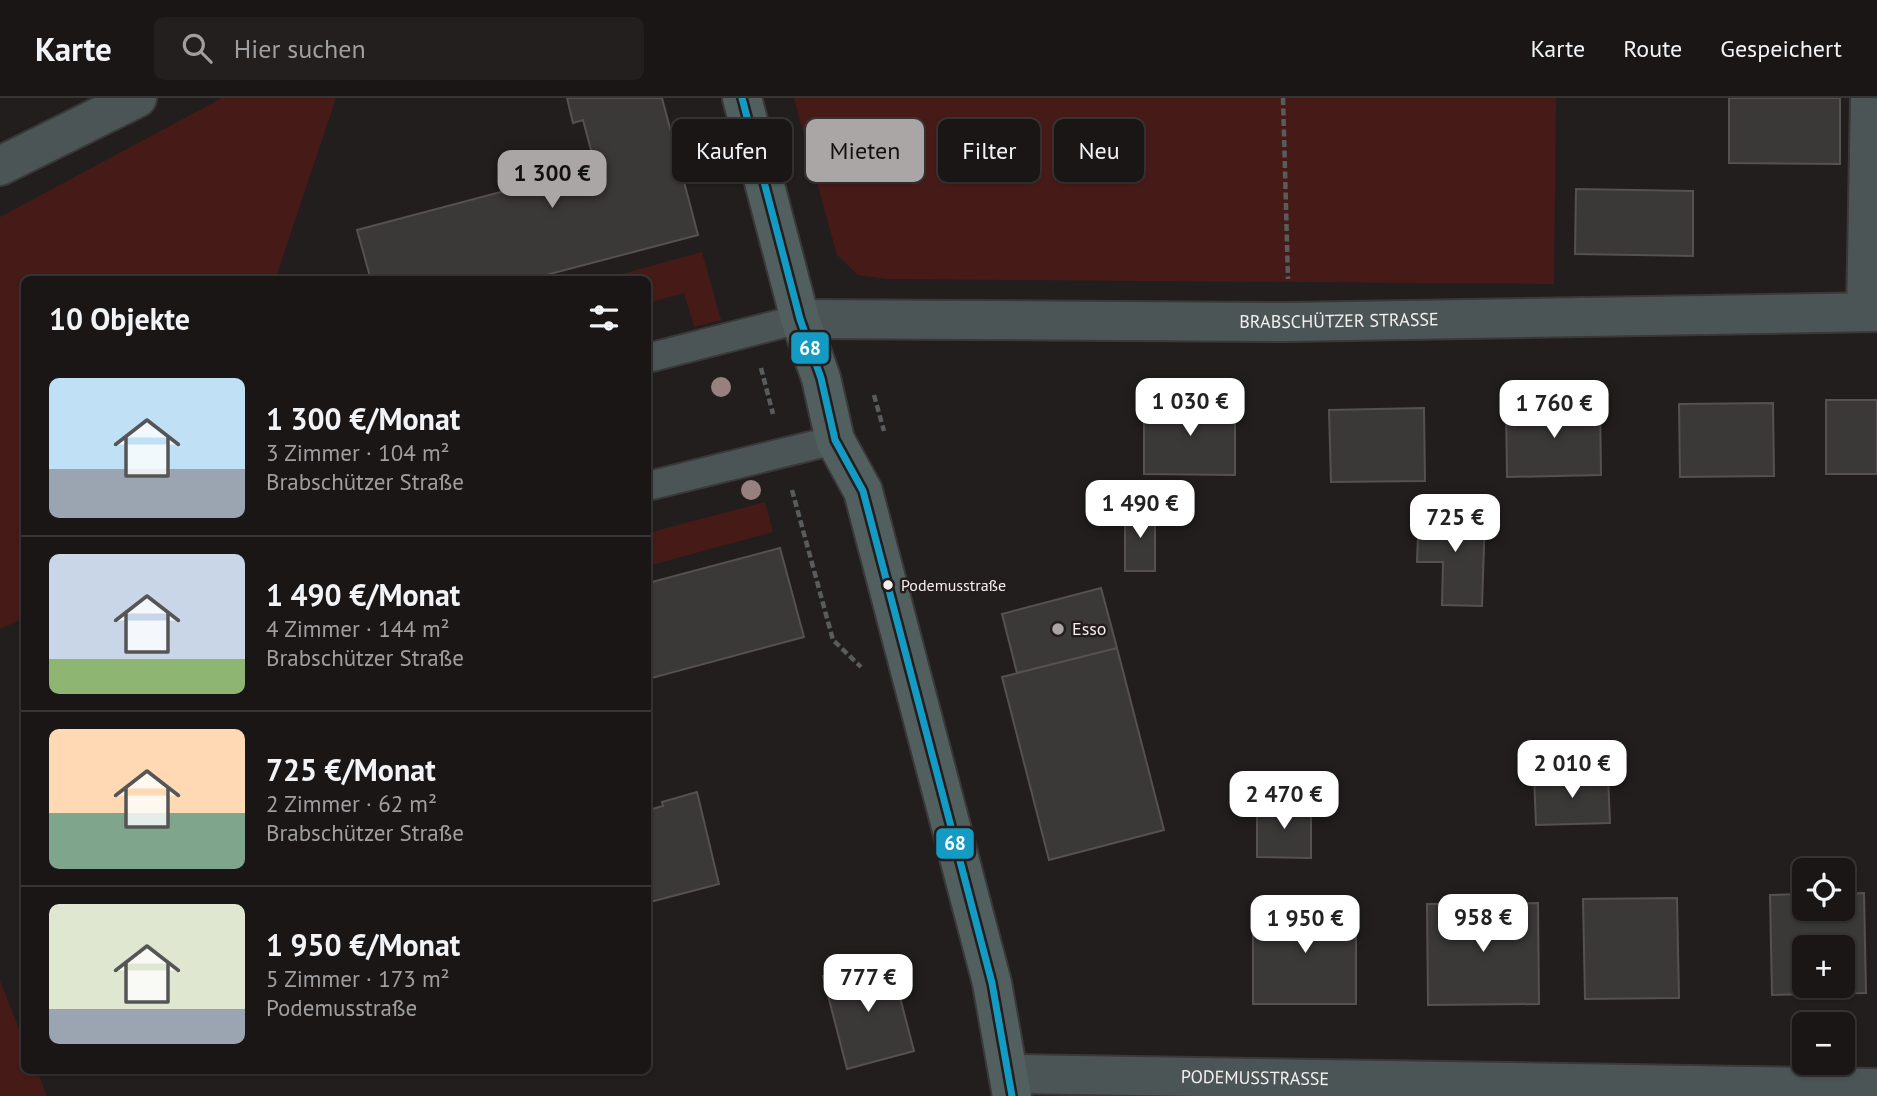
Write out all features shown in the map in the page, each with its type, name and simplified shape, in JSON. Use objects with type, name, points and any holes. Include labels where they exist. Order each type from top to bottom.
[{"type":"main road","points":[[742,98],[800,320],[821,378],[835,440],[863,491],[992,983],[1011,1085]]},
{"type":"street","points":[[0,166],[138,98]]},
{"type":"street","points":[[1870,98],[1872,312]]},
{"type":"street","name":"BRABSCHÜTZER STRASSE","points":[[800,320],[1289,322],[1872,312]]},
{"type":"street","name":"PODEMUSSTRASSE","points":[[1011,1085],[1877,1088]]},
{"type":"lane","points":[[651,357],[800,320]]},
{"type":"lane","points":[[651,485],[835,440]]},
{"type":"path","points":[[1283,98],[1289,322]]},
{"type":"path","points":[[752,331],[833,640],[862,668]]},
{"type":"shaded area","points":[[222,98],[336,98],[276,276],[21,276],[21,619],[0,629],[0,217]]},
{"type":"shaded area","points":[[794,98],[1556,98],[1554,284],[887,279],[858,275],[837,255],[817,182],[924,182],[924,119],[806,119],[806,142]]},
{"type":"shaded area","points":[[702,252],[721,320],[694,327],[684,293],[651,302],[651,276],[615,276]]},
{"type":"shaded area","points":[[765,502],[773,532],[651,565],[651,532]]},
{"type":"shaded area","points":[[0,981],[21,1034],[21,1074],[38,1074],[47,1096],[0,1096]]},
{"type":"building","points":[[567,98],[662,98],[672,136],[672,182],[684,182],[698,235],[542,276],[370,276],[357,230],[557,177],[559,186],[587,178],[595,165],[583,120],[573,123]]},
{"type":"building","points":[[1729,98],[1840,98],[1840,164],[1729,163]]},
{"type":"building","points":[[1576,189],[1693,191],[1693,256],[1575,254]]},
{"type":"building","points":[[1826,400],[1877,400],[1877,474],[1826,474]]},
{"type":"building","points":[[1144,401],[1235,401],[1235,475],[1144,474]]},
{"type":"building","points":[[1600,402],[1601,475],[1507,477],[1506,404]]},
{"type":"building","points":[[1773,403],[1774,476],[1680,477],[1679,404]]},
{"type":"building","points":[[1424,408],[1425,481],[1331,482],[1329,410]]},
{"type":"building","points":[[1125,510],[1155,510],[1155,571],[1125,571]]},
{"type":"building","points":[[1419,512],[1485,515],[1482,606],[1442,605],[1443,562],[1417,562]]},
{"type":"building","points":[[780,548],[804,637],[651,678],[651,582]]},
{"type":"building","points":[[1101,588],[1117,648],[1017,673],[1002,614]]},
{"type":"building","points":[[1117,648],[1164,830],[1049,860],[1002,677]]},
{"type":"building","points":[[1608,774],[1610,823],[1536,825],[1534,776]]},
{"type":"building","points":[[697,792],[719,884],[651,902],[651,809],[663,806],[662,802]]},
{"type":"building","points":[[1257,803],[1311,805],[1311,858],[1257,857]]},
{"type":"building","points":[[1855,893],[1864,893],[1866,993],[1855,993],[1855,935],[1792,935],[1792,995],[1772,995],[1770,895],[1792,894],[1792,921],[1855,921]]},
{"type":"building","points":[[1677,898],[1679,998],[1585,999],[1583,899]]},
{"type":"building","points":[[1294,899],[1336,900],[1336,911],[1356,911],[1356,1004],[1253,1004],[1253,912],[1294,912]]},
{"type":"building","points":[[1538,903],[1539,1004],[1428,1005],[1427,904]]},
{"type":"building","points":[[890,959],[914,1051],[847,1069],[823,976]]},
{"type":"transit line","name":"68","points":[[742,98],[800,319],[821,378],[835,440],[863,491],[992,983],[1012,1096]]},
{"type":"place","name":"Podemusstraße","points":[[888,585]]},
{"type":"place","name":"Esso","points":[[1058,629]]}]
